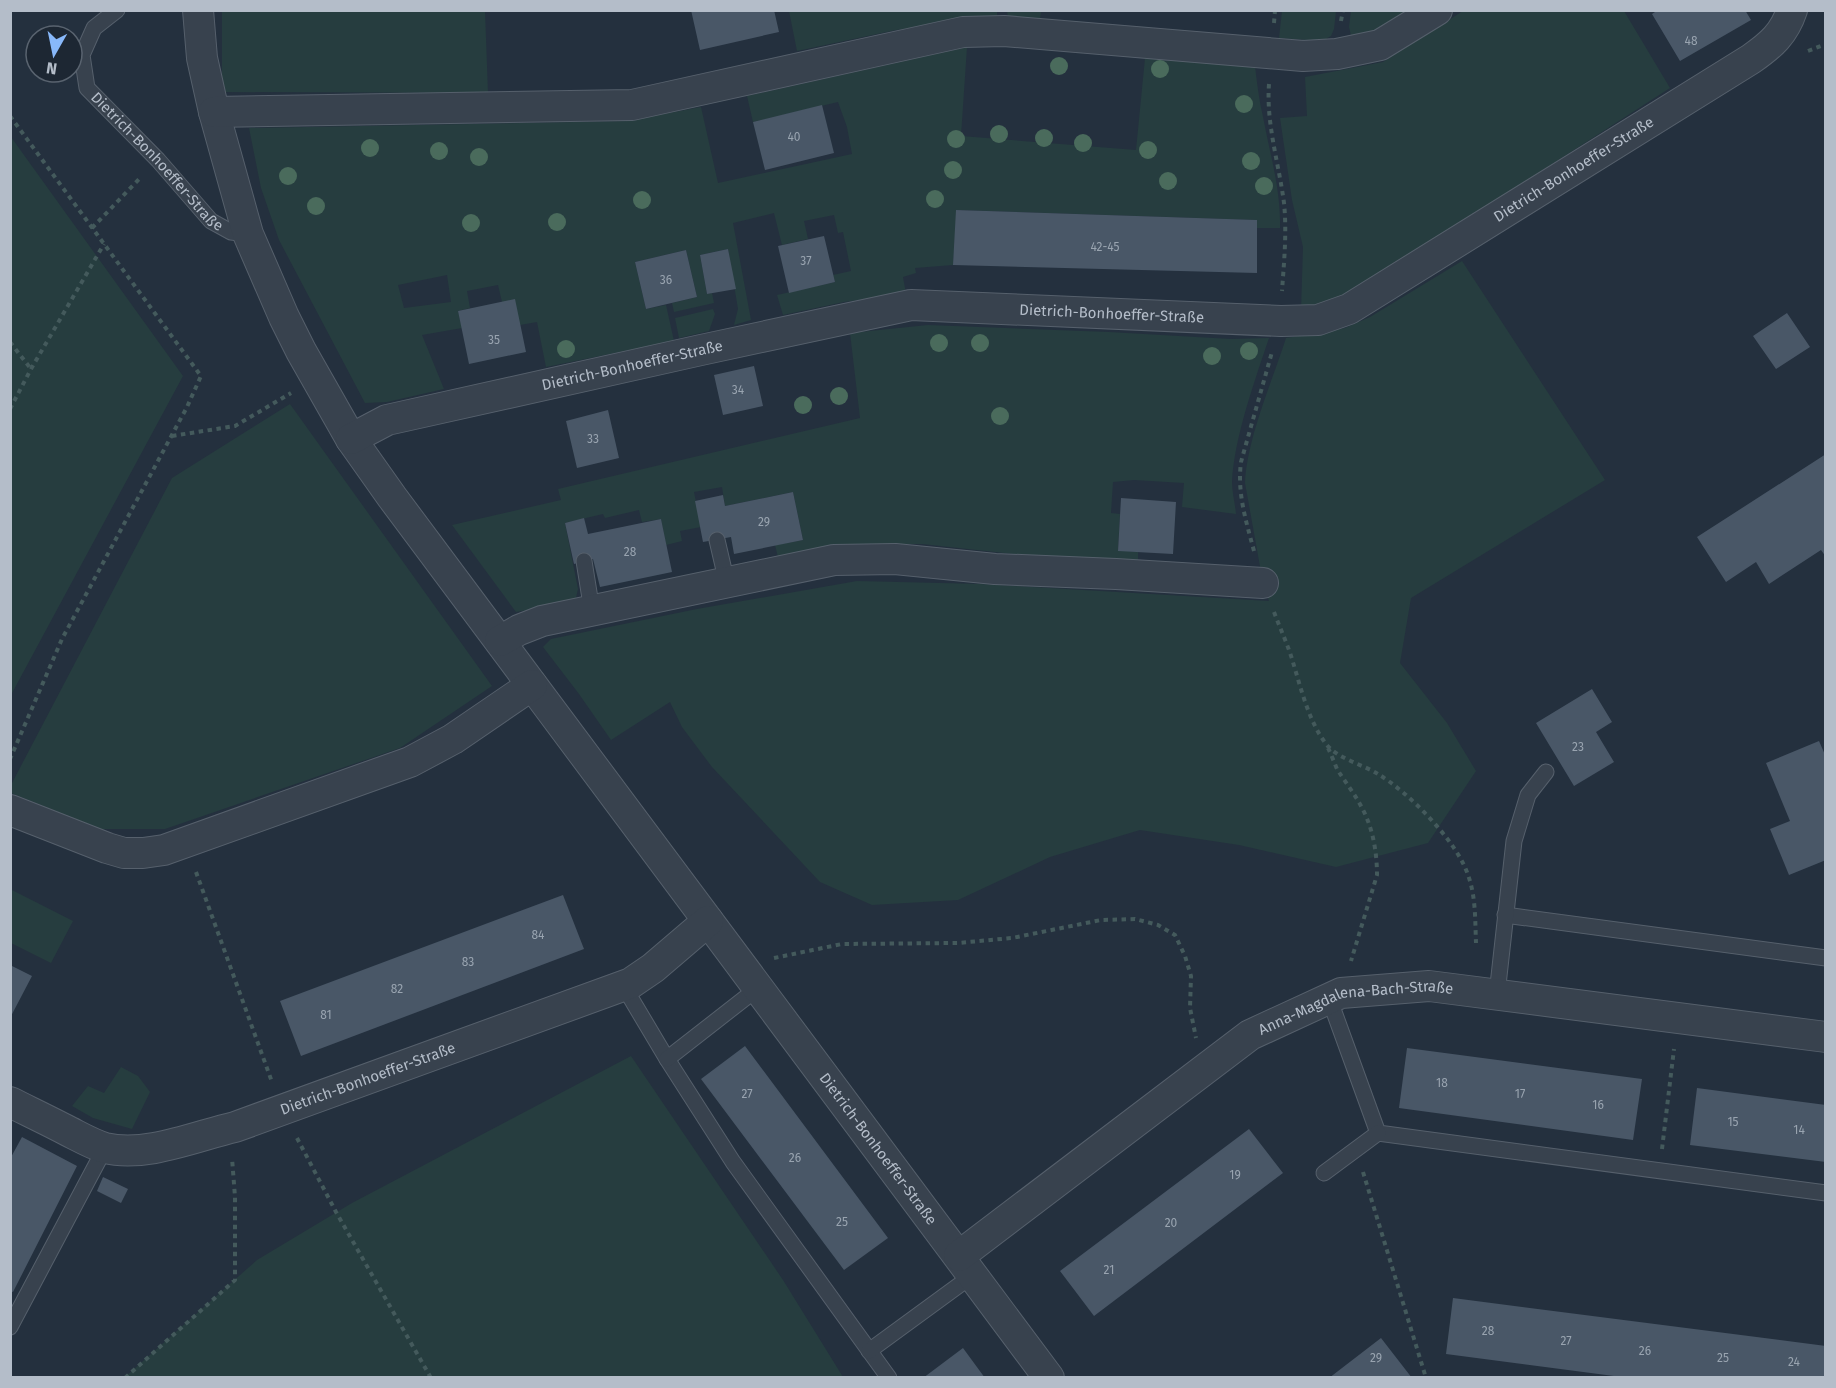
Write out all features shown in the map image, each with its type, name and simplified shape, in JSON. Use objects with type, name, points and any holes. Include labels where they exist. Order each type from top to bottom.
[{"type":"street","name":"Dietrich-Bonhoeffer-Straße","points":[[198,10],[202,58],[214,112],[248,234],[284,317],[351,439],[1049,1377]]},
{"type":"street","points":[[214,112],[632,105],[963,32],[1004,31],[1303,56],[1337,54],[1380,45],[1437,10]]},
{"type":"street","name":"Dietrich-Bonhoeffer-Straße","points":[[351,439],[387,420],[911,305],[1281,321],[1318,320],[1349,309],[1771,45],[1788,23],[1792,10]]},
{"type":"street","points":[[500,641],[542,621],[834,560],[895,559],[994,569],[1263,584]]},
{"type":"street","points":[[10,810],[124,853],[164,850],[410,762],[453,739],[532,685]]},
{"type":"street","name":"Dietrich-Bonhoeffer-Straße","points":[[10,1102],[105,1148],[123,1150],[149,1148],[192,1140],[282,1110],[631,983],[653,968],[708,921]]},
{"type":"street","name":"Anna-Magdalena-Bach-Straße","points":[[966,1266],[1209,1065],[1250,1035],[1335,995],[1429,986],[1826,1037]]},
{"type":"lane","name":"Dietrich-Bonhoeffer-Straße","points":[[117,10],[94,28],[82,55],[87,88],[158,160],[211,220],[231,232],[248,234]]},
{"type":"lane","points":[[717,540],[727,583]]},
{"type":"lane","points":[[584,561],[592,611]]},
{"type":"lane","points":[[1497,994],[1514,841],[1528,795],[1546,772]]},
{"type":"lane","points":[[1505,915],[1826,958]]},
{"type":"lane","points":[[667,1059],[750,977]]},
{"type":"lane","points":[[623,985],[667,1059],[734,1162],[889,1377]]},
{"type":"lane","points":[[1335,995],[1378,1133]]},
{"type":"lane","points":[[1324,1173],[1378,1133],[1826,1192]]},
{"type":"lane","points":[[13,1316],[105,1148]]},
{"type":"lane","points":[[869,1351],[966,1266]]},
{"type":"path","points":[[1271,53],[1269,112],[1285,237],[1281,321],[1241,462],[1239,478],[1242,503],[1263,584],[1316,728],[1337,769],[1364,810],[1377,861],[1377,875],[1335,995]]},
{"type":"path","points":[[10,116],[201,376],[187,407],[62,639],[10,759]]},
{"type":"path","points":[[92,228],[158,160]]},
{"type":"path","points":[[10,409],[104,244]]},
{"type":"path","points":[[10,342],[31,369]]},
{"type":"path","points":[[172,435],[236,426],[291,392]]},
{"type":"path","points":[[1326,745],[1344,758],[1388,780],[1416,804],[1445,837],[1468,873],[1474,897],[1476,945]]},
{"type":"path","points":[[185,843],[282,1110],[336,1212],[431,1377]]},
{"type":"path","points":[[750,977],[794,952],[842,944],[958,943],[1012,938],[1101,920],[1135,919],[1158,924],[1175,935],[1191,976],[1190,1008],[1198,1046],[1209,1065]]},
{"type":"path","points":[[1660,1171],[1678,1018]]},
{"type":"path","points":[[125,1377],[235,1280],[236,1197],[229,1128]]},
{"type":"path","points":[[1356,1149],[1426,1377]]},
{"type":"green space","points":[[997,10],[997,16],[896,30],[797,51],[789,11]]},
{"type":"green space","points":[[222,11],[485,11],[488,93],[222,92]]},
{"type":"green space","points":[[1007,11],[1041,11],[1040,19],[1008,17]]},
{"type":"green space","points":[[1282,11],[1336,11],[1334,29],[1331,36],[1322,41],[1279,38]]},
{"type":"green space","points":[[1351,11],[1412,11],[1382,30],[1352,40],[1349,27]]},
{"type":"green space","points":[[1463,11],[1624,11],[1670,88],[1380,275],[1339,299],[1301,310],[1303,247],[1292,200],[1280,118],[1307,116],[1305,77],[1383,62]]},
{"type":"green space","points":[[967,47],[961,136],[1136,150],[1145,58],[1255,66],[1260,104],[1277,186],[1280,228],[1257,228],[1256,220],[957,210],[953,265],[915,268],[916,273],[903,277],[906,294],[844,302],[783,315],[777,295],[835,282],[833,275],[851,271],[843,232],[838,233],[834,215],[804,221],[808,239],[782,245],[774,213],[733,223],[751,320],[734,325],[738,309],[728,249],[700,255],[707,294],[712,293],[714,303],[674,312],[672,303],[697,297],[686,250],[635,262],[646,309],[666,305],[674,341],[546,367],[537,322],[520,325],[502,302],[498,285],[467,291],[470,308],[458,311],[462,328],[422,335],[444,389],[387,402],[365,403],[279,240],[261,188],[249,128],[626,121],[701,107],[718,183],[852,154],[847,127],[838,102],[753,122],[747,96]],"holes":[[[447,275],[451,302],[404,308],[398,285]]]},
{"type":"green space","points":[[10,137],[183,376],[11,695]]},
{"type":"green space","points":[[1462,261],[1605,480],[1411,598],[1400,663],[1447,723],[1476,771],[1428,843],[1336,867],[1239,845],[1140,830],[1050,857],[958,900],[872,905],[820,882],[712,767],[682,727],[670,702],[611,740],[543,647],[551,639],[697,609],[857,581],[981,584],[1269,601],[1263,583],[1245,483],[1255,429],[1286,338],[1345,328],[1370,317]]},
{"type":"green space","points":[[713,309],[715,314],[709,331],[679,338],[675,318]]},
{"type":"green space","points":[[928,325],[1231,339],[1269,338],[1246,409],[1237,447],[1232,482],[1236,514],[1182,507],[1184,483],[1134,480],[1113,482],[1111,513],[1120,514],[1118,550],[1138,552],[1138,563],[1050,558],[922,544],[888,544],[779,561],[775,545],[803,540],[793,492],[725,506],[722,487],[694,492],[701,527],[680,531],[682,541],[666,545],[661,519],[642,522],[639,510],[605,518],[603,514],[565,523],[578,589],[575,602],[516,612],[452,525],[561,500],[558,489],[860,418],[850,333]]},
{"type":"green space","points":[[290,404],[492,686],[400,748],[165,829],[100,829],[11,793],[11,785],[172,478]]},
{"type":"green space","points":[[10,889],[73,921],[51,963],[11,943]]},
{"type":"green space","points":[[631,1056],[783,1280],[843,1377],[125,1377],[257,1260],[352,1203]]},
{"type":"green space","points":[[121,1067],[138,1076],[150,1092],[132,1129],[93,1118],[72,1106],[88,1086],[104,1093]]},
{"type":"building","points":[[691,10],[774,10],[779,32],[700,50]]},
{"type":"building","points":[[1658,10],[1745,10],[1751,20],[1680,61],[1652,14]]},
{"type":"building","points":[[822,105],[834,153],[765,170],[753,122]]},
{"type":"building","points":[[956,210],[1257,220],[1257,273],[953,265]]},
{"type":"building","points":[[824,236],[835,282],[789,293],[778,246]]},
{"type":"building","points":[[728,249],[736,289],[707,294],[700,255]]},
{"type":"building","points":[[686,250],[697,297],[646,309],[635,262]]},
{"type":"building","points":[[515,299],[526,352],[469,364],[458,311]]},
{"type":"building","points":[[1787,313],[1810,347],[1776,369],[1753,336]]},
{"type":"building","points":[[754,366],[763,406],[723,415],[714,375]]},
{"type":"building","points":[[608,410],[619,458],[577,468],[566,421]]},
{"type":"building","points":[[1826,454],[1826,557],[1821,550],[1769,584],[1756,562],[1726,582],[1697,537]]},
{"type":"building","points":[[793,492],[803,540],[734,554],[731,537],[703,542],[695,501],[723,495],[725,506]]},
{"type":"building","points":[[1121,498],[1176,502],[1173,554],[1118,551]]},
{"type":"building","points":[[584,518],[588,534],[661,519],[672,572],[600,587],[593,559],[574,564],[565,523]]},
{"type":"building","points":[[1592,689],[1612,722],[1596,732],[1614,762],[1574,786],[1536,723]]},
{"type":"building","points":[[1819,741],[1826,757],[1826,860],[1789,875],[1770,829],[1790,821],[1766,763]]},
{"type":"building","points":[[563,895],[584,949],[301,1056],[280,1001]]},
{"type":"building","points":[[10,965],[32,976],[10,1018]]},
{"type":"building","points":[[745,1046],[888,1238],[844,1270],[701,1079]]},
{"type":"building","points":[[1407,1048],[1642,1079],[1633,1140],[1399,1108]]},
{"type":"building","points":[[1697,1088],[1826,1105],[1826,1162],[1690,1145]]},
{"type":"building","points":[[1249,1129],[1283,1173],[1094,1316],[1060,1271]]},
{"type":"building","points":[[22,1137],[77,1166],[13,1292],[10,1291],[10,1159]]},
{"type":"building","points":[[103,1177],[128,1189],[121,1203],[97,1191]]},
{"type":"building","points":[[1453,1298],[1826,1346],[1826,1378],[1629,1378],[1446,1354]]},
{"type":"building","points":[[1381,1338],[1412,1378],[1329,1378]]},
{"type":"building","points":[[963,1348],[985,1378],[923,1378]]}]
